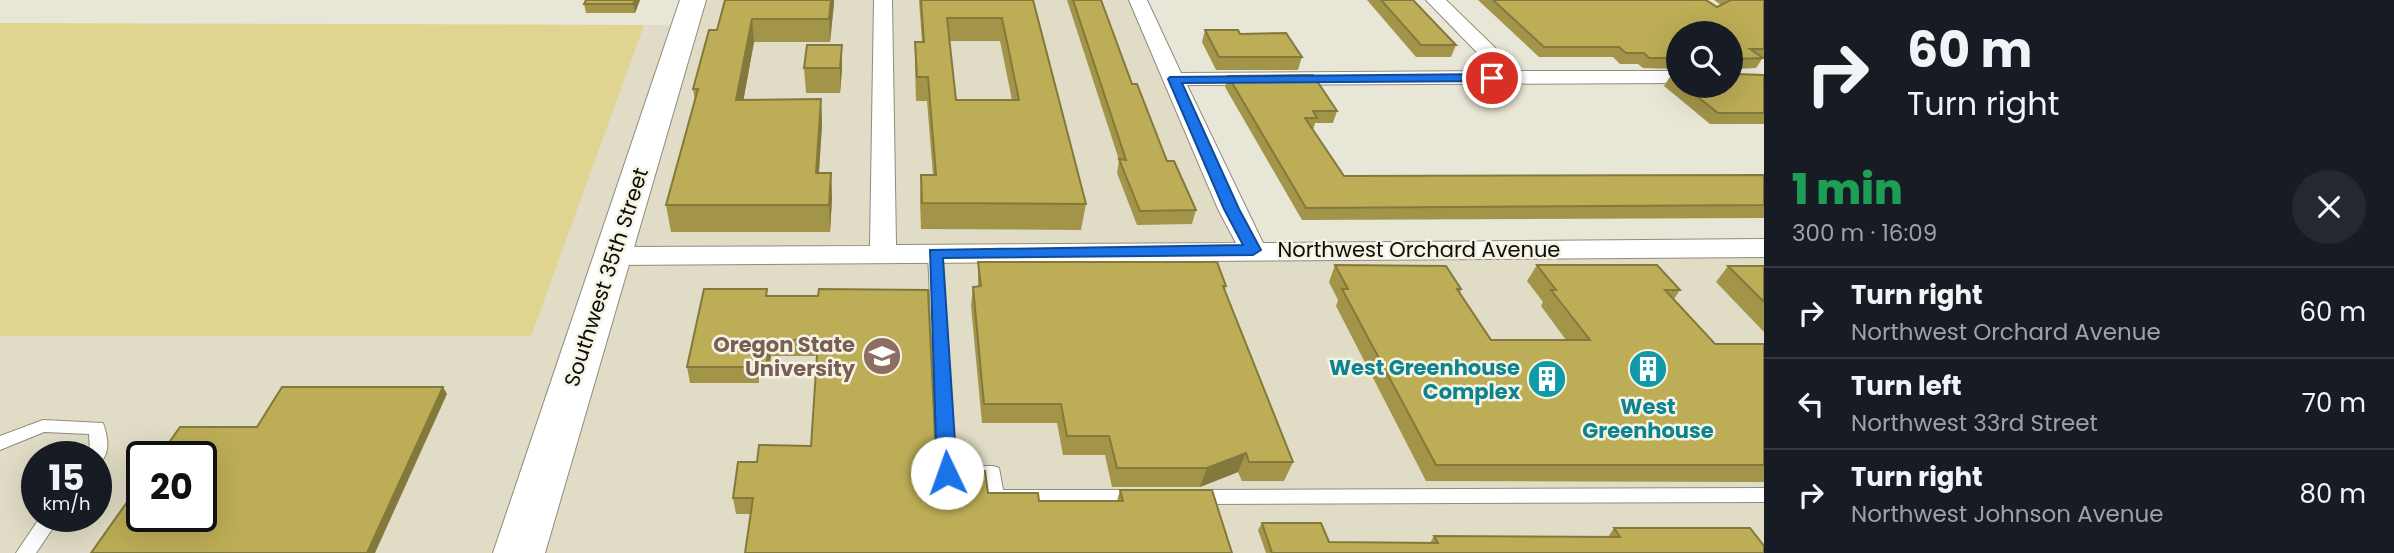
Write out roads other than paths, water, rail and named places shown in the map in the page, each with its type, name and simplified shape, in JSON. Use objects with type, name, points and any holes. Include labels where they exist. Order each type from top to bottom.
[{"type":"main road","name":"Southwest 35th Street","points":[[519,553],[694,0]]},
{"type":"street","points":[[883,0],[883,254]]},
{"type":"street","points":[[1138,0],[1231,209],[1253,250]]},
{"type":"street","points":[[1435,0],[1514,78]]},
{"type":"street","points":[[1174,79],[1666,77]]},
{"type":"street","name":"Northwest Orchard Avenue","points":[[613,256],[1764,248]]},
{"type":"lane","points":[[935,254],[947,473],[993,473],[995,497],[1149,497]]},
{"type":"lane","points":[[0,443],[43,426],[97,428],[98,441]]},
{"type":"lane","points":[[1177,497],[1764,495]]},
{"type":"lane","points":[[25,553],[40,532]]},
{"type":"place","name":"Oregon State University","points":[[882,356]]},
{"type":"place","name":"West Greenhouse","points":[[1648,369]]},
{"type":"place","name":"West Greenhouse Complex","points":[[1547,379]]}]
